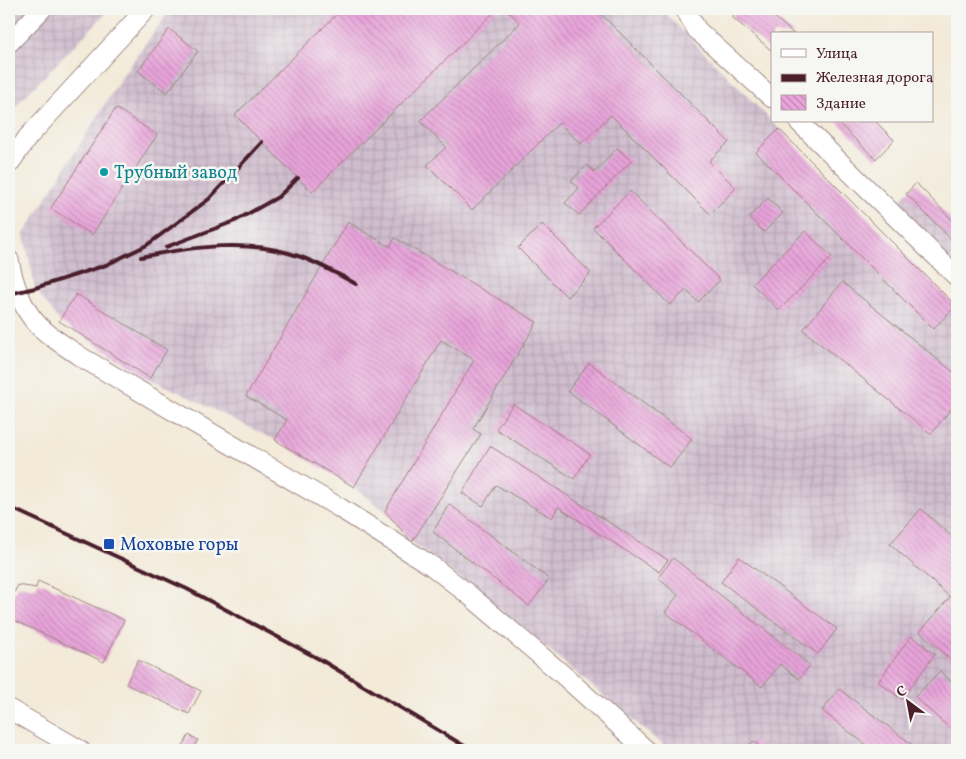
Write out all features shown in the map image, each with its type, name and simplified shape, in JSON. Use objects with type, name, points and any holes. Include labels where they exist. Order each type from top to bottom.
[{"type":"street","points":[[9,43],[42,9]]},
{"type":"street","points":[[9,164],[28,137],[146,9]]},
{"type":"street","points":[[685,9],[697,30],[771,97]]},
{"type":"street","points":[[799,122],[957,276]]},
{"type":"street","points":[[9,260],[18,293],[37,324],[49,334],[82,357],[340,508],[432,566],[562,674],[646,750]]},
{"type":"street","points":[[9,709],[79,750]]},
{"type":"shaded area","points":[[9,9],[110,9],[9,113]]},
{"type":"shaded area","name":"Трубный завод","points":[[171,9],[661,9],[957,308],[957,750],[669,750],[484,596],[412,542],[385,511],[354,487],[275,440],[150,378],[59,321],[35,288],[24,234],[123,75]]},
{"type":"shaded area","points":[[916,183],[957,225],[957,277],[890,211]]},
{"type":"building","points":[[342,9],[497,9],[312,192],[235,115]]},
{"type":"building","points":[[506,9],[596,9],[729,142],[709,161],[736,188],[710,214],[611,115],[581,144],[559,123],[472,210],[427,165],[446,147],[420,121],[520,23]]},
{"type":"building","points":[[739,9],[765,9],[792,32],[771,32],[771,50],[732,17]]},
{"type":"building","points":[[169,29],[198,51],[167,93],[138,71]]},
{"type":"building","name":"Трубный завод","points":[[116,108],[157,135],[92,235],[51,208]]},
{"type":"building","points":[[837,122],[876,122],[894,140],[876,159]]},
{"type":"building","points":[[779,129],[956,306],[933,329],[756,152]]},
{"type":"building","points":[[617,148],[631,161],[579,215],[565,203],[579,188],[571,181],[587,165],[595,172]]},
{"type":"building","points":[[916,183],[957,225],[957,245],[906,194]]},
{"type":"building","points":[[630,191],[720,280],[698,302],[686,290],[670,305],[593,228]]},
{"type":"building","points":[[768,198],[783,213],[764,232],[749,217]]},
{"type":"building","points":[[348,222],[390,247],[395,238],[537,322],[473,429],[481,434],[412,542],[385,511],[474,360],[441,340],[354,487],[275,440],[287,420],[246,396]]},
{"type":"building","points":[[542,224],[591,273],[567,297],[518,248]]},
{"type":"building","points":[[805,231],[832,257],[779,310],[752,284]]},
{"type":"building","points":[[842,282],[957,375],[957,401],[931,434],[803,330]]},
{"type":"building","points":[[76,294],[167,350],[150,378],[59,321]]},
{"type":"building","points":[[589,363],[692,439],[670,468],[568,391]]},
{"type":"building","points":[[513,404],[590,454],[574,479],[496,429]]},
{"type":"building","points":[[490,446],[668,560],[659,572],[558,507],[552,518],[496,485],[483,506],[462,493]]},
{"type":"building","points":[[449,504],[549,579],[529,606],[433,532]]},
{"type":"building","points":[[921,509],[957,541],[957,665],[920,632],[950,597],[890,544]]},
{"type":"building","points":[[739,557],[837,629],[818,654],[721,582]]},
{"type":"building","points":[[673,558],[810,665],[799,679],[780,664],[762,687],[665,612],[678,595],[658,578]]},
{"type":"building","points":[[38,581],[124,620],[104,662],[9,618],[9,603],[18,585],[36,588]]},
{"type":"building","points":[[911,636],[935,654],[902,699],[878,682]]},
{"type":"building","points":[[138,660],[201,691],[189,714],[126,684]]},
{"type":"building","points":[[940,671],[957,687],[957,719],[949,728],[915,697]]},
{"type":"building","points":[[839,689],[919,750],[873,750],[822,711]]},
{"type":"building","points":[[189,735],[198,740],[192,750],[182,747]]},
{"type":"building","points":[[753,741],[766,750],[746,750]]},
{"type":"railway","points":[[9,294],[35,288],[106,265],[147,245],[209,199],[262,142]]},
{"type":"railway","points":[[166,247],[235,221],[278,197],[298,178]]},
{"type":"railway","points":[[141,257],[180,250],[221,246],[261,248],[301,257],[356,284]]},
{"type":"railway","points":[[9,507],[187,589],[321,660],[471,750]]},
{"type":"place","name":"Трубный завод","points":[[104,172]]},
{"type":"place","name":"Моховые горы","points":[[109,544]]}]
